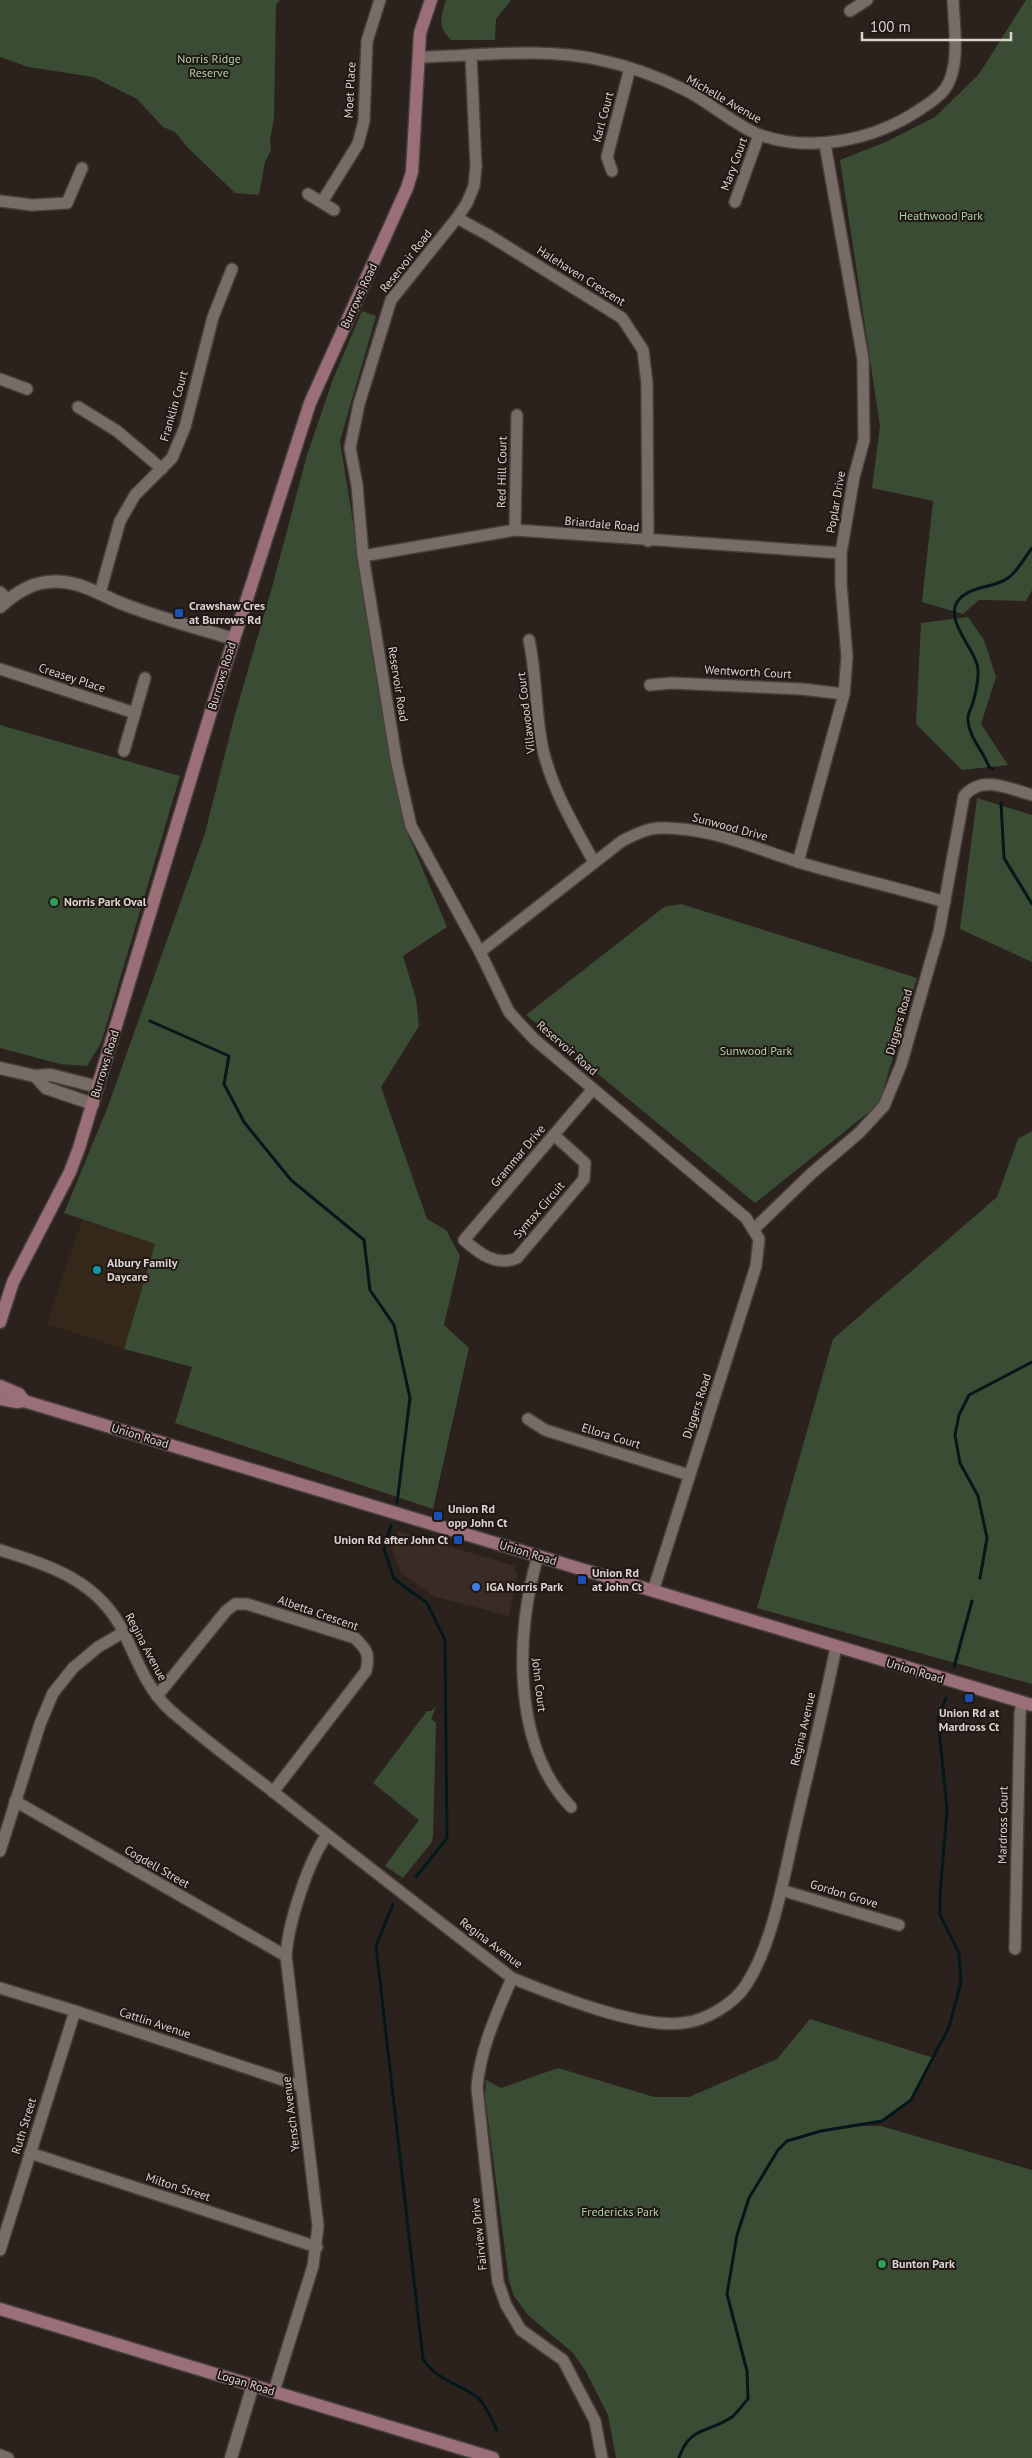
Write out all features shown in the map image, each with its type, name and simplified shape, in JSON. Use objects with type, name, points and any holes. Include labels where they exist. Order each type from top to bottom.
[{"type":"main road","name":"Burrows Road","points":[[0,1322],[13,1282],[70,1172],[93,1104],[234,639],[310,403],[407,188],[412,172],[420,33],[431,0]]},
{"type":"main road","name":"Union Road","points":[[0,1386],[19,1394],[24,1401]]},
{"type":"main road","name":"Union Road","points":[[0,1398],[17,1402],[24,1401],[1027,1704]]},
{"type":"main road","name":"Logan Road","points":[[0,2309],[493,2458]]},
{"type":"street","name":"Moet Place","points":[[322,202],[358,144],[364,121],[367,41],[380,0]]},
{"type":"street","points":[[850,11],[867,0]]},
{"type":"street","name":"Michelle Avenue","points":[[419,56],[544,53],[599,60],[630,68],[686,90],[759,135],[825,144],[866,136],[888,127],[922,108],[946,89],[956,56],[953,0]]},
{"type":"street","name":"Reservoir Road","points":[[472,56],[476,167],[474,186],[457,218],[391,300],[359,404],[350,448],[356,485],[363,556],[397,764],[411,826],[480,952],[510,1012],[534,1039],[746,1218]]},
{"type":"street","name":"Karl Court","points":[[612,171],[607,157],[630,68]]},
{"type":"street","name":"Mary Court","points":[[735,202],[759,135]]},
{"type":"street","name":"Poplar Drive","points":[[798,862],[844,694],[848,657],[841,584],[841,553],[854,477],[864,440],[862,359],[825,144]]},
{"type":"street","points":[[0,202],[32,205],[67,203],[82,168]]},
{"type":"street","points":[[308,194],[334,210]]},
{"type":"street","name":"Halehaven Crescent","points":[[457,218],[490,236],[622,318],[643,350],[647,384],[648,541]]},
{"type":"street","name":"Franklin Court","points":[[100,593],[120,521],[135,495],[172,458],[185,427],[213,318],[232,269]]},
{"type":"street","points":[[0,379],[27,389]]},
{"type":"street","points":[[78,407],[117,431],[162,469]]},
{"type":"street","name":"Red Hill Court","points":[[514,530],[517,415]]},
{"type":"street","name":"Briardale Road","points":[[363,556],[514,530],[648,541],[841,553]]},
{"type":"street","points":[[3,599],[47,582],[75,584],[123,604],[234,639]]},
{"type":"street","name":"Villawood Court","points":[[529,640],[535,666],[543,750],[560,802],[594,862]]},
{"type":"street","name":"Creasey Place","points":[[0,669],[135,713]]},
{"type":"street","points":[[124,751],[145,678]]},
{"type":"street","name":"Wentworth Court","points":[[650,685],[671,682],[802,689],[844,694]]},
{"type":"street","name":"Diggers Road","points":[[754,1229],[812,1173],[859,1133],[884,1106],[900,1065],[934,954],[964,796],[968,790],[988,783],[1032,795]]},
{"type":"street","name":"Sunwood Drive","points":[[480,952],[622,841],[640,832],[659,827],[687,829],[714,835],[798,862],[945,902]]},
{"type":"street","points":[[0,1068],[35,1076],[51,1075],[98,1087]]},
{"type":"street","points":[[35,1076],[46,1088],[93,1104]]},
{"type":"street","name":"Grammar Drive","points":[[464,1240],[593,1089]]},
{"type":"street","name":"Syntax Circuit","points":[[464,1240],[482,1256],[509,1261],[517,1258],[584,1179],[585,1163],[554,1135]]},
{"type":"street","name":"Diggers Road","points":[[653,1591],[756,1266],[759,1240],[746,1218]]},
{"type":"street","name":"Ellora Court","points":[[528,1419],[545,1430],[689,1475]]},
{"type":"street","name":"Regina Avenue","points":[[0,1550],[60,1570],[80,1581],[107,1605],[124,1632],[147,1681],[157,1696],[182,1720],[512,1978],[548,1993],[646,2022],[683,2023],[715,2013],[745,1988],[760,1961],[781,1890],[836,1647]]},
{"type":"street","name":"John Court","points":[[538,1556],[529,1587],[523,1625],[521,1662],[533,1738],[541,1763],[556,1792],[571,1807]]},
{"type":"street","name":"Albetta Crescent","points":[[157,1696],[226,1611],[235,1604],[247,1604],[355,1638],[364,1647],[369,1659],[366,1671],[273,1792]]},
{"type":"street","points":[[0,1851],[40,1724],[52,1693],[73,1668],[98,1648],[124,1632]]},
{"type":"street","name":"Mardross Court","points":[[1015,1949],[1020,1714],[1027,1704]]},
{"type":"street","name":"Cogdell Street","points":[[15,1801],[286,1956]]},
{"type":"street","name":"Yensch Avenue","points":[[274,2391],[317,2247],[318,2226],[286,1956],[287,1940],[316,1850],[327,1835]]},
{"type":"street","name":"Gordon Grove","points":[[781,1890],[899,1925]]},
{"type":"street","name":"Fairview Drive","points":[[512,1978],[490,2030],[478,2073],[477,2088],[498,2282],[506,2305],[521,2330],[564,2360],[595,2421],[602,2458]]},
{"type":"street","name":"Cattlin Avenue","points":[[0,1988],[301,2086]]},
{"type":"street","name":"Ruth Street","points":[[0,2250],[75,2011]]},
{"type":"street","name":"Milton Street","points":[[30,2153],[317,2247]]},
{"type":"street","points":[[231,2458],[253,2385]]},
{"type":"street","points":[[0,2455],[8,2458]]},
{"type":"shaded area","points":[[82,1220],[155,1244],[124,1349],[47,1324]]},
{"type":"shaded area","points":[[398,1531],[514,1566],[517,1576],[509,1616],[433,1596],[401,1573],[392,1549]]},
{"type":"green space","name":"Norris Ridge Reserve","points":[[0,0],[280,0],[276,5],[274,118],[270,139],[271,150],[265,162],[259,195],[235,193],[188,148],[175,132],[163,127],[137,99],[93,77],[28,67],[0,57]]},
{"type":"green space","points":[[446,0],[511,0],[496,19],[495,40],[451,40],[444,31],[441,21]]},
{"type":"green space","name":"Heathwood Park","points":[[1026,0],[1032,0],[1032,590],[1026,601],[979,600],[963,614],[922,602],[933,501],[872,488],[880,426],[840,160],[888,141],[935,117],[979,74]]},
{"type":"green space","points":[[362,311],[376,316],[340,441],[394,778],[405,827],[447,927],[403,956],[416,999],[419,1026],[381,1087],[427,1219],[446,1230],[460,1256],[444,1325],[469,1348],[433,1509],[175,1423],[192,1367],[124,1349],[155,1244],[64,1213],[107,1109],[205,833],[234,718],[271,591],[307,455],[333,379]]},
{"type":"green space","points":[[968,617],[984,640],[996,677],[981,724],[1008,765],[962,770],[916,724],[921,623]]},
{"type":"green space","points":[[0,725],[180,776],[101,1043],[87,1066],[60,1064],[0,1048]]},
{"type":"green space","points":[[977,798],[1032,815],[1032,962],[960,929]]},
{"type":"green space","name":"Sunwood Park","points":[[681,904],[917,978],[879,1104],[755,1203],[526,1015],[664,907]]},
{"type":"green space","points":[[1032,1131],[1032,1684],[757,1608],[833,1339],[997,1197],[1018,1139]]},
{"type":"green space","points":[[436,1707],[431,1719],[436,1723],[432,1842],[403,1878],[385,1866],[419,1820],[373,1783],[427,1711],[431,1711]]},
{"type":"green space","name":"Fredericks Park","points":[[810,2019],[934,2058],[911,2100],[882,2121],[860,2126],[881,2126],[1032,2170],[1032,2458],[616,2458],[608,2415],[585,2370],[572,2352],[528,2315],[514,2296],[509,2281],[485,2097],[486,2080],[501,2088],[558,2068],[654,2097],[689,2097],[777,2059]]},
{"type":"waterway","points":[[993,769],[989,767],[969,726],[968,715],[976,688],[978,668],[957,625],[954,609],[957,602],[968,593],[1008,578],[1018,568],[1032,548]]},
{"type":"waterway","points":[[1001,803],[1004,858],[1032,904]]},
{"type":"waterway","points":[[150,1021],[229,1056],[224,1084],[244,1122],[291,1180],[364,1240],[370,1290],[394,1325],[410,1398],[397,1503]]},
{"type":"waterway","points":[[980,1578],[987,1538],[978,1496],[960,1463],[955,1435],[959,1415],[969,1395],[1032,1362]]},
{"type":"waterway","points":[[391,1525],[384,1549],[394,1579],[427,1603],[445,1640],[447,1838],[416,1877]]},
{"type":"waterway","points":[[954,1667],[972,1601]]},
{"type":"waterway","points":[[679,2458],[688,2440],[694,2435],[732,2417],[748,2399],[747,2371],[727,2294],[737,2235],[749,2198],[778,2150],[787,2141],[821,2131],[882,2121],[911,2100],[949,2027],[961,1982],[959,1953],[940,1915],[947,1810],[938,1718],[946,1698]]},
{"type":"waterway","points":[[393,1904],[376,1946],[423,2359],[441,2377],[477,2397],[486,2408],[497,2430]]},
{"type":"place","name":"Crawshaw Cres at Burrows Rd","points":[[179,613]]},
{"type":"place","name":"Norris Park Oval","points":[[54,902]]},
{"type":"place","name":"Albury Family Daycare","points":[[97,1270]]},
{"type":"place","name":"Union Rd opp John Ct","points":[[438,1516]]},
{"type":"place","name":"Union Rd after John Ct","points":[[458,1540]]},
{"type":"place","name":"Union Rd at John Ct","points":[[582,1580]]},
{"type":"place","name":"IGA Norris Park","points":[[476,1587]]},
{"type":"place","name":"Union Rd at Mardross Ct","points":[[969,1698]]},
{"type":"place","name":"Bunton Park","points":[[882,2264]]}]
